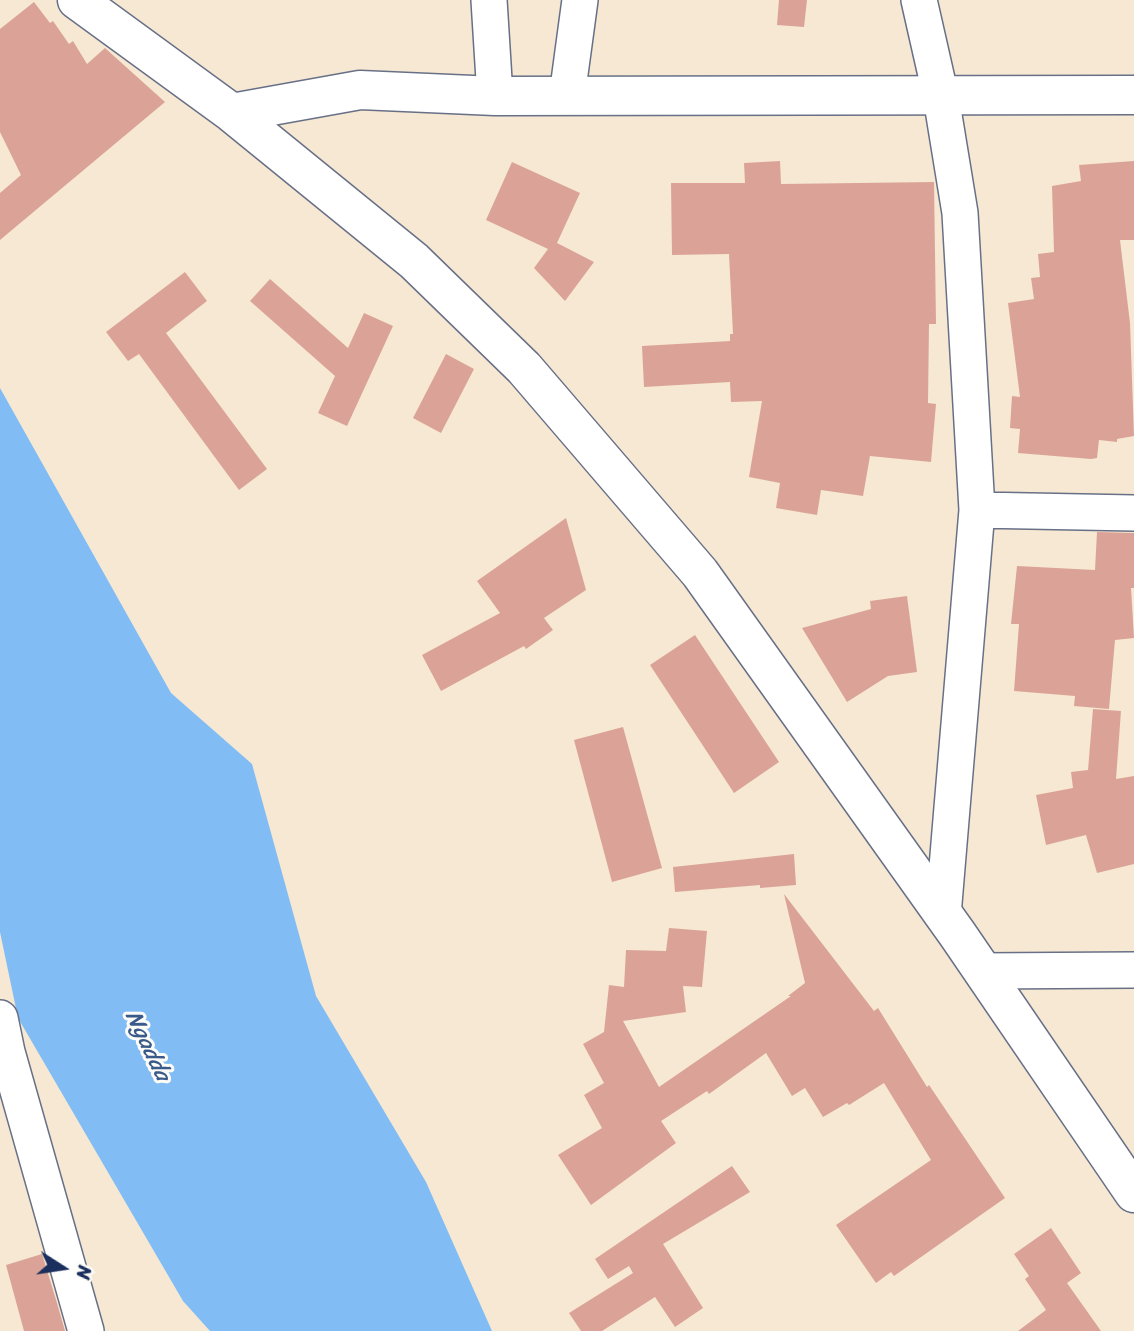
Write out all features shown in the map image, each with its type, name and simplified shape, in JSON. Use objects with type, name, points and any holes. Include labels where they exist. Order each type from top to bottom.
[{"type":"street","points":[[77,0],[232,113],[414,261],[533,378],[700,573],[943,915],[1134,1193]]},
{"type":"street","points":[[489,0],[495,96]]},
{"type":"street","points":[[566,96],[580,0]]},
{"type":"street","points":[[919,0],[941,97],[960,213],[977,510],[943,915]]},
{"type":"street","points":[[232,113],[360,90],[495,96],[941,97],[1134,94]]},
{"type":"street","points":[[977,510],[1134,513]]},
{"type":"street","points":[[982,971],[1134,970]]},
{"type":"street","points":[[0,1018],[7,1052],[86,1331]]},
{"type":"water","name":"Ngadda","points":[[0,388],[171,693],[252,764],[316,996],[426,1182],[492,1331],[210,1331],[183,1301],[18,1018],[0,932]]},
{"type":"building","points":[[779,0],[807,0],[804,27],[777,25]]},
{"type":"building","points":[[34,2],[50,23],[53,21],[69,44],[73,41],[87,64],[105,48],[165,102],[0,240],[0,193],[21,175],[0,132],[0,29]]},
{"type":"building","points":[[780,161],[781,184],[934,182],[936,324],[929,324],[928,403],[936,404],[931,462],[870,456],[863,496],[821,490],[817,515],[776,508],[780,483],[749,477],[762,401],[731,402],[730,382],[644,387],[642,346],[730,341],[730,334],[733,334],[729,254],[672,255],[671,183],[745,183],[744,163]]},
{"type":"building","points":[[1134,161],[1134,240],[1120,240],[1130,323],[1134,436],[1117,439],[1117,442],[1099,440],[1097,458],[1091,459],[1018,453],[1020,429],[1010,428],[1012,396],[1020,397],[1008,303],[1034,299],[1031,278],[1040,277],[1038,254],[1054,252],[1052,186],[1081,181],[1079,165]]},
{"type":"building","points":[[512,162],[580,193],[557,243],[594,262],[565,301],[534,268],[548,249],[486,220]]},
{"type":"building","points":[[185,272],[207,301],[166,333],[267,469],[239,490],[139,354],[128,361],[106,332]]},
{"type":"building","points":[[270,279],[348,348],[364,313],[393,326],[347,426],[318,413],[335,376],[250,301]]},
{"type":"building","points":[[446,354],[474,369],[441,433],[413,418]]},
{"type":"building","points":[[566,518],[586,590],[544,618],[553,630],[526,649],[524,646],[441,691],[422,655],[500,613],[477,581]]},
{"type":"building","points":[[1097,532],[1134,533],[1134,588],[1131,588],[1134,638],[1115,640],[1109,709],[1074,706],[1075,696],[1014,691],[1019,624],[1011,624],[1017,566],[1095,570]]},
{"type":"building","points":[[907,596],[917,672],[888,676],[847,702],[802,628],[871,609],[870,601]]},
{"type":"building","points":[[695,635],[779,762],[734,793],[650,665]]},
{"type":"building","points":[[1093,709],[1121,711],[1116,779],[1134,776],[1134,864],[1097,873],[1086,835],[1046,845],[1036,795],[1073,788],[1071,772],[1088,770]]},
{"type":"building","points":[[623,727],[662,868],[612,882],[574,740]]},
{"type":"building","points":[[794,854],[796,885],[675,892],[673,867]]},
{"type":"building","points":[[784,894],[874,1011],[878,1008],[927,1087],[929,1085],[1005,1198],[894,1276],[891,1272],[876,1283],[836,1225],[931,1160],[884,1083],[849,1105],[847,1103],[823,1117],[805,1088],[792,1096],[766,1053],[709,1094],[707,1091],[661,1121],[676,1143],[591,1205],[558,1155],[602,1128],[584,1095],[604,1083],[583,1044],[604,1032],[609,985],[624,987],[626,950],[666,951],[669,928],[707,931],[702,987],[683,986],[686,1012],[623,1021],[659,1087],[791,996],[788,996],[805,983]]},
{"type":"building","points":[[732,1166],[750,1192],[663,1244],[703,1308],[675,1327],[655,1297],[602,1331],[581,1331],[569,1313],[633,1273],[629,1266],[608,1279],[595,1259]]},
{"type":"building","points":[[1051,1228],[1081,1273],[1067,1283],[1101,1331],[1018,1331],[1046,1310],[1025,1279],[1029,1276],[1014,1254]]},
{"type":"building","points":[[42,1254],[65,1331],[24,1331],[6,1265]]}]
